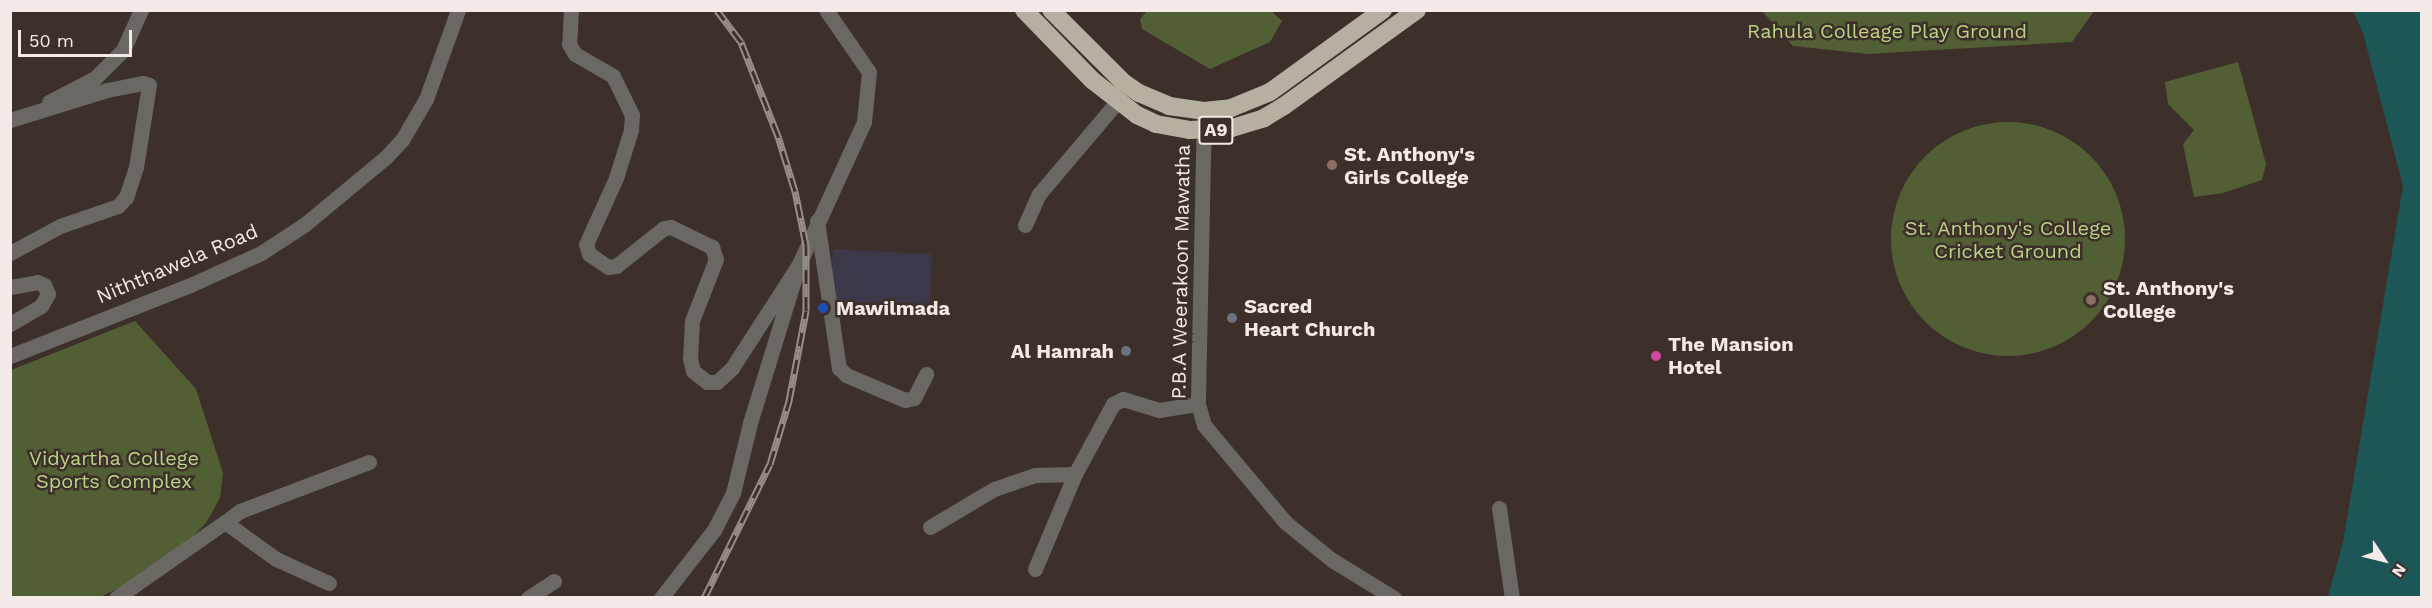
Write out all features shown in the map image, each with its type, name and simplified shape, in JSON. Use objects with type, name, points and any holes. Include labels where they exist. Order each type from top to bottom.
[{"type":"highway","name":"A9","points":[[1024,10],[1080,69],[1137,115],[1156,124],[1190,130],[1232,128],[1264,118],[1417,10]]},
{"type":"highway","name":"A9","points":[[1051,10],[1123,82],[1139,93],[1169,106],[1204,111],[1231,108],[1263,96],[1383,10]]},
{"type":"street","points":[[16,118],[95,78],[123,50],[141,10]]},
{"type":"street","name":"Niththawela Road","points":[[10,356],[188,286],[261,253],[304,225],[386,157],[402,140],[426,99],[458,10]]},
{"type":"street","points":[[571,10],[569,44],[575,54],[614,76],[632,115],[616,178],[586,244],[589,254],[608,267],[616,266],[664,228],[671,227],[712,247],[716,258],[692,321],[690,358],[693,371],[707,382],[717,382],[732,368],[799,264]]},
{"type":"street","points":[[661,597],[714,530],[733,493],[750,423],[799,264],[817,220],[864,122],[869,72],[826,10]]},
{"type":"street","points":[[10,253],[60,226],[118,206],[126,197],[136,167],[149,85],[143,83],[108,90],[16,118]]},
{"type":"street","points":[[1025,225],[1039,194],[1118,100]]},
{"type":"street","name":"P.B.A Weerakoon Mawatha","points":[[1204,111],[1198,404],[1204,425],[1285,522],[1332,560],[1394,597]]},
{"type":"street","points":[[817,220],[839,368],[846,375],[905,400],[914,398],[926,374]]},
{"type":"street","points":[[10,287],[37,282],[44,285],[48,294],[41,306],[10,324]]},
{"type":"street","points":[[1035,569],[1075,474],[1113,404],[1123,399],[1159,410],[1198,404]]},
{"type":"street","points":[[116,597],[240,511],[369,462]]},
{"type":"street","points":[[930,527],[994,489],[1035,475],[1075,474]]},
{"type":"street","points":[[1499,508],[1512,597]]},
{"type":"street","points":[[225,522],[276,559],[329,583]]},
{"type":"street","points":[[528,597],[554,582]]},
{"type":"shaded area","points":[[833,249],[932,254],[929,313],[830,308]]},
{"type":"green space","points":[[1270,10],[1282,21],[1270,42],[1210,69],[1142,29],[1140,19],[1147,11]]},
{"type":"green space","name":"Rahula Colleage Play Ground","points":[[1762,11],[2094,11],[2072,42],[1868,54],[1793,46]]},
{"type":"green space","points":[[2238,62],[2266,164],[2262,180],[2223,193],[2194,197],[2183,144],[2194,130],[2168,104],[2165,82]]},
{"type":"green space","name":"St. Anthony's College Cricket Ground","points":[[2008,122],[2031,124],[2053,131],[2073,142],[2091,156],[2105,174],[2116,194],[2123,216],[2125,239],[2123,262],[2116,284],[2105,304],[2091,322],[2073,336],[2053,347],[2031,354],[2008,356],[1985,354],[1963,347],[1943,336],[1925,322],[1911,304],[1900,284],[1893,262],[1891,239],[1893,216],[1900,194],[1911,174],[1925,156],[1943,142],[1963,131],[1985,124]]},
{"type":"green space","name":"Vidyartha College Sports Complex","points":[[135,321],[196,389],[223,473],[220,498],[206,523],[185,544],[144,576],[100,597],[11,598],[11,370]]},
{"type":"water","points":[[2353,11],[2421,11],[2421,597],[2328,597],[2343,542],[2403,186],[2363,33]]},
{"type":"railway","points":[[704,598],[770,464],[789,401],[806,311],[806,245],[795,191],[778,136],[741,42],[717,10]]},
{"type":"place","name":"St. Anthony's Girls College","points":[[1332,165]]},
{"type":"place","name":"St. Anthony's College","points":[[2091,300]]},
{"type":"place","name":"Mawilmada","points":[[823,308]]},
{"type":"place","name":"Sacred Heart Church","points":[[1232,318]]},
{"type":"place","name":"Al Hamrah","points":[[1126,351]]},
{"type":"place","name":"The Mansion Hotel","points":[[1656,356]]}]
